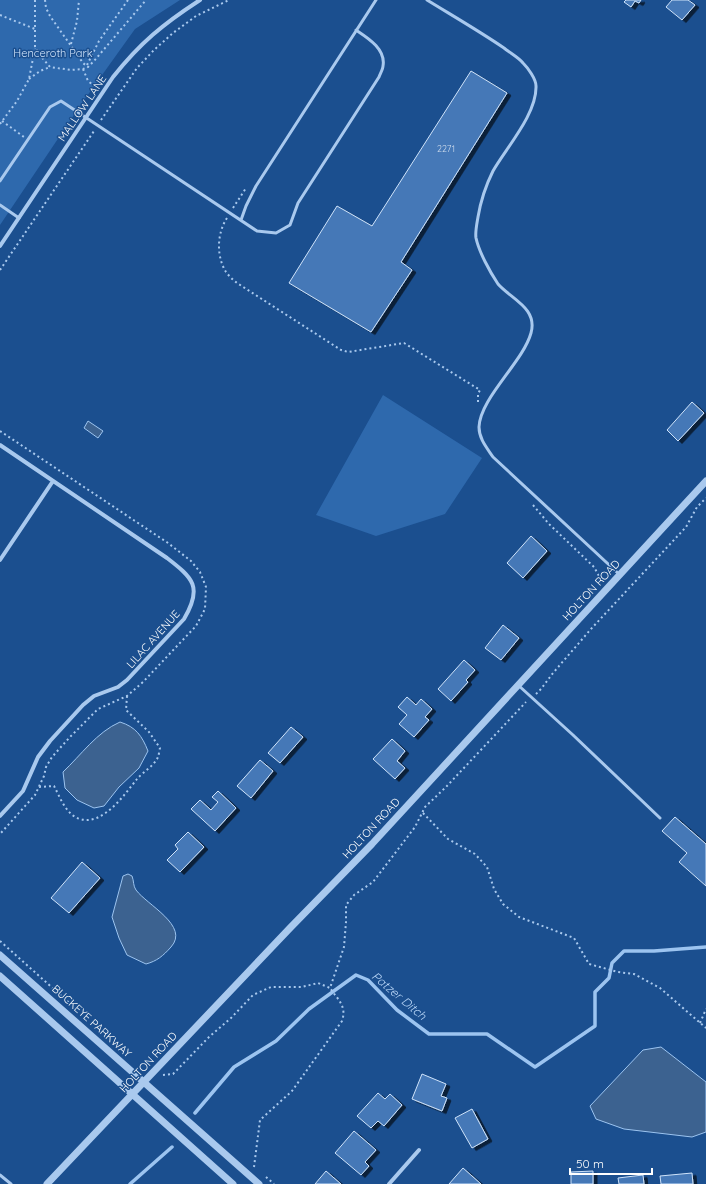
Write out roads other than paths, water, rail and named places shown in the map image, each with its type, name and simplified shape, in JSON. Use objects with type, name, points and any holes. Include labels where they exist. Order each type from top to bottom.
[{"type":"street","name":"MALLOW LANE","points":[[0,246],[86,117],[129,56],[150,35],[200,0]]},
{"type":"street","name":"LILAC AVENUE","points":[[0,445],[167,558],[185,572],[194,588],[190,610],[184,619],[131,676],[118,686],[94,696],[83,705],[50,741],[38,757],[23,791],[0,816]]},
{"type":"street","points":[[0,560],[53,481]]},
{"type":"street","name":"HOLTON ROAD","points":[[47,1184],[290,928],[372,844],[706,481]]},
{"type":"street","name":"BUCKEYE PARKWAY","points":[[0,955],[259,1184]]},
{"type":"street","points":[[0,976],[233,1184]]},
{"type":"street","points":[[389,1184],[419,1150]]},
{"type":"lane","points":[[241,220],[256,186],[376,0]]},
{"type":"lane","points":[[427,0],[491,39],[523,62],[534,79],[536,86],[531,110],[493,171],[481,198],[475,236],[486,263],[499,284],[523,305],[532,322],[531,333],[521,353],[490,399],[482,414],[479,427],[481,438],[493,457],[620,575]]},
{"type":"lane","points":[[0,181],[50,107],[61,101],[257,231],[276,233],[290,225],[298,202],[379,77],[384,64],[381,50],[371,40],[356,30]]},
{"type":"lane","points":[[0,205],[19,218]]},
{"type":"lane","points":[[518,685],[660,818]]},
{"type":"lane","points":[[0,1174],[11,1184]]},
{"type":"waterway","name":"Patzer Ditch","points":[[195,1113],[234,1067],[276,1041],[309,1009],[356,975],[368,980],[397,1010],[429,1034],[487,1034],[535,1067],[595,1026],[595,992],[609,978],[612,963],[624,951],[654,951],[706,947]]},
{"type":"waterway","name":"Patzer Ditch","points":[[130,1184],[172,1147]]},
{"type":"park label","name":"Henceroth Park","points":[[53,53]]}]
